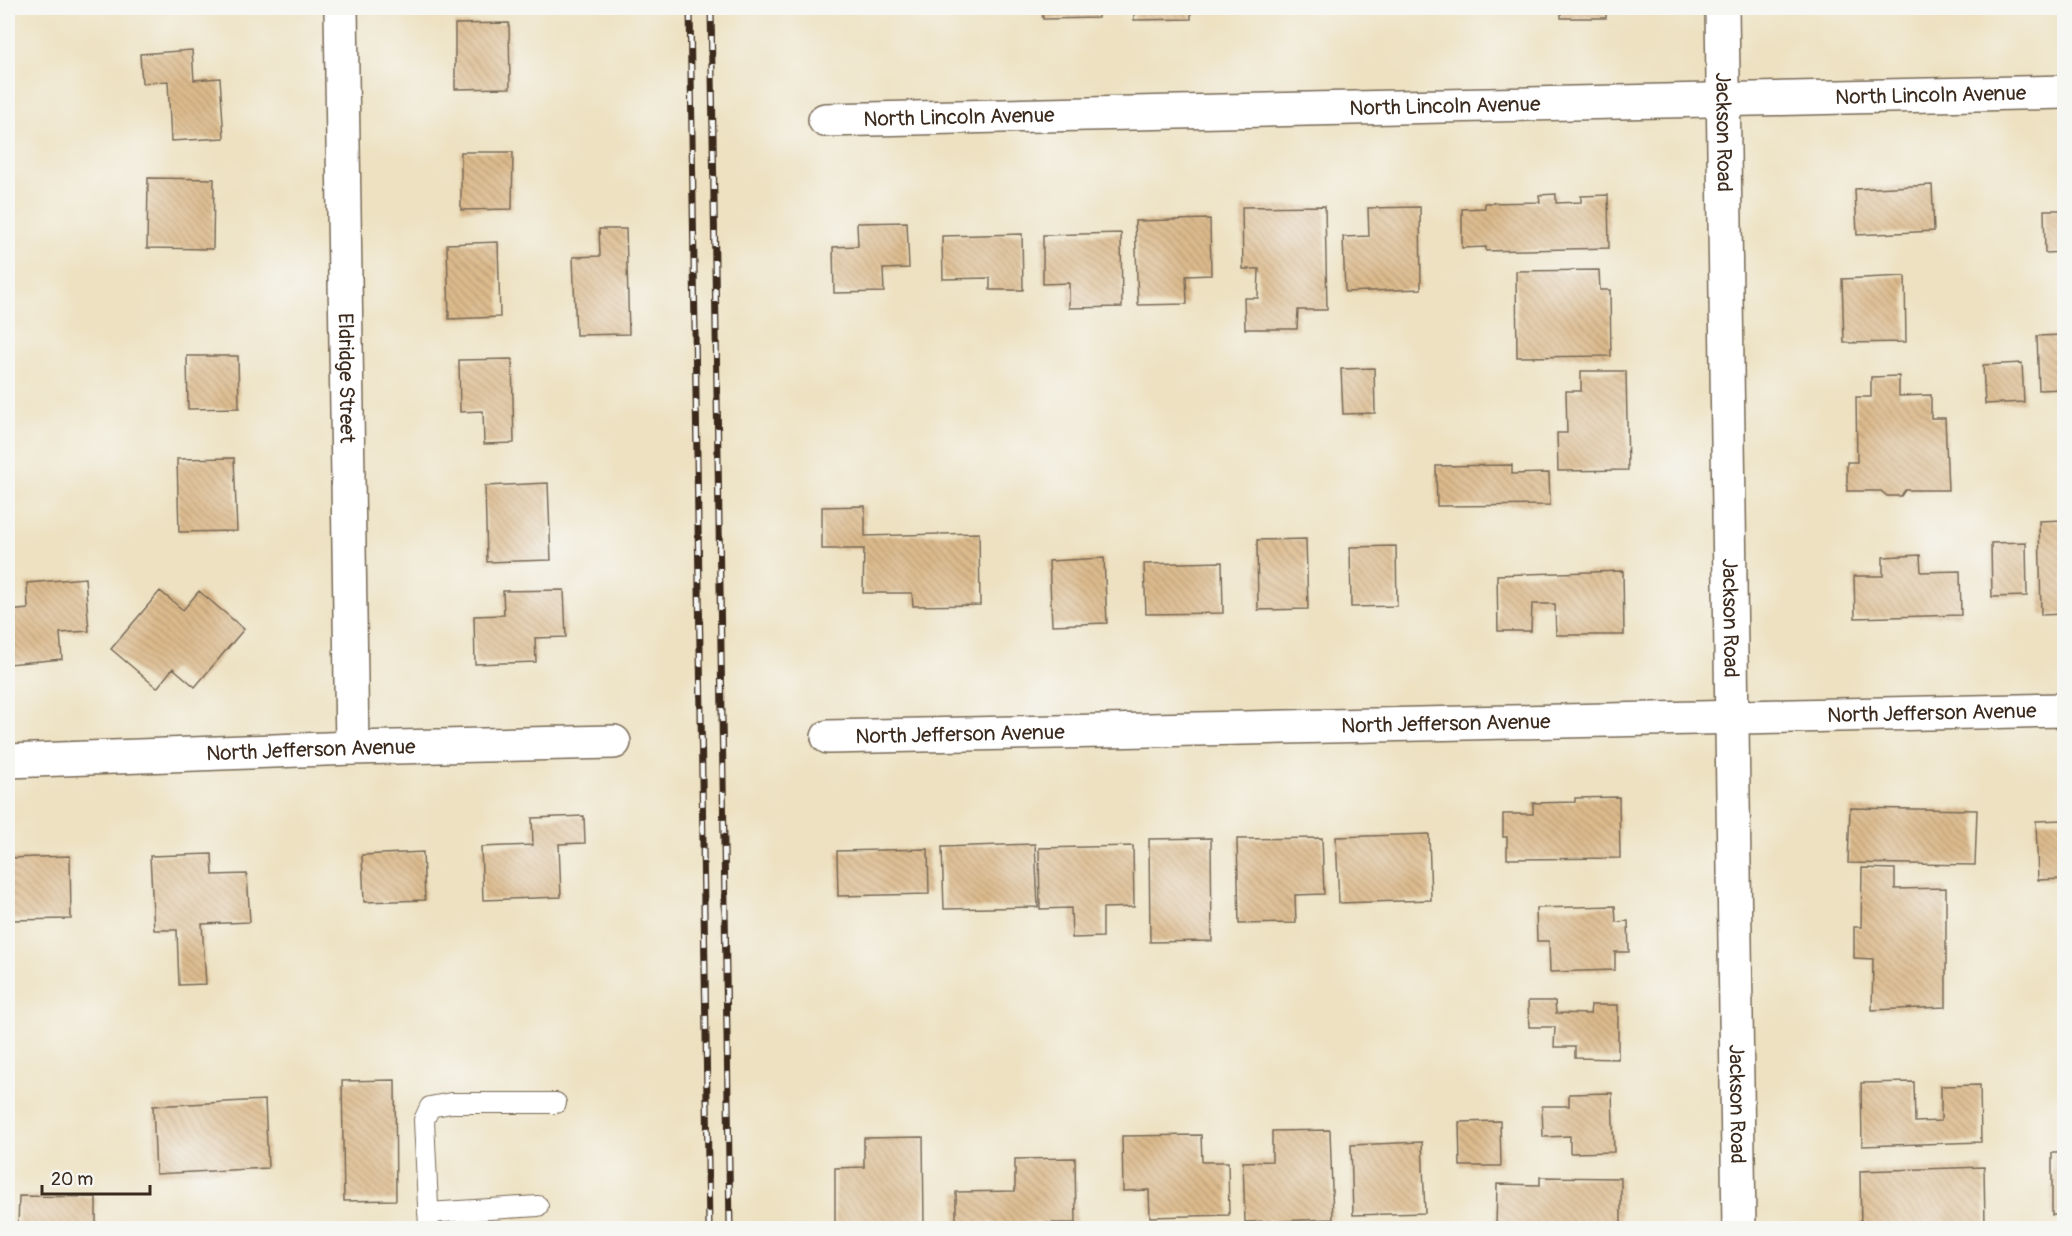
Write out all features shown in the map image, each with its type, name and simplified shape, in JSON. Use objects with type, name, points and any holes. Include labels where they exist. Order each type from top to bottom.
[{"type":"street","name":"Eldridge Street","points":[[341,8],[352,748]]},
{"type":"street","name":"Jackson Road","points":[[1722,8],[1739,1228]]},
{"type":"street","name":"North Lincoln Avenue","points":[[825,120],[2064,92]]},
{"type":"street","name":"North Jefferson Avenue","points":[[828,737],[2064,711]]},
{"type":"street","name":"North Jefferson Avenue","points":[[8,761],[352,748],[614,742]]},
{"type":"lane","points":[[538,1206],[428,1221],[424,1120],[430,1107],[451,1103],[556,1103]]},
{"type":"building","points":[[158,8],[213,8],[213,10],[158,12]]},
{"type":"building","points":[[1042,8],[1098,8],[1098,18],[1043,19]]},
{"type":"building","points":[[1134,8],[1191,8],[1191,19],[1134,20]]},
{"type":"building","points":[[1561,8],[1606,8],[1606,18],[1561,18]]},
{"type":"building","points":[[509,23],[510,88],[455,89],[455,24]]},
{"type":"building","points":[[192,50],[194,80],[220,78],[224,138],[171,141],[168,81],[142,83],[140,54]]},
{"type":"building","points":[[461,152],[513,152],[512,209],[461,210]]},
{"type":"building","points":[[148,178],[214,179],[213,249],[147,248]]},
{"type":"building","points":[[1932,185],[1934,231],[1857,235],[1855,189]]},
{"type":"building","points":[[1556,194],[1556,203],[1581,202],[1581,196],[1608,195],[1609,248],[1486,251],[1486,247],[1462,248],[1462,209],[1485,208],[1485,203],[1540,202],[1539,195]]},
{"type":"building","points":[[1325,206],[1327,310],[1298,310],[1297,329],[1245,329],[1244,298],[1258,298],[1259,269],[1243,269],[1242,207]]},
{"type":"building","points":[[1420,207],[1421,289],[1345,292],[1343,237],[1369,236],[1368,208]]},
{"type":"building","points":[[2044,210],[2064,210],[2064,252],[2045,253]]},
{"type":"building","points":[[1210,219],[1211,275],[1186,276],[1187,304],[1138,305],[1135,221]]},
{"type":"building","points":[[907,222],[909,268],[883,269],[884,292],[834,293],[833,247],[858,246],[857,223]]},
{"type":"building","points":[[599,229],[626,229],[629,334],[576,335],[573,257],[600,256]]},
{"type":"building","points":[[1121,233],[1122,307],[1069,308],[1069,283],[1043,284],[1043,235]]},
{"type":"building","points":[[1022,234],[1023,290],[990,290],[990,278],[943,279],[942,236]]},
{"type":"building","points":[[498,242],[500,317],[449,319],[447,244]]},
{"type":"building","points":[[1599,270],[1600,290],[1610,290],[1611,356],[1517,357],[1516,271]]},
{"type":"building","points":[[1905,276],[1906,342],[1844,343],[1842,279]]},
{"type":"building","points":[[2064,335],[2064,389],[2039,390],[2037,336]]},
{"type":"building","points":[[187,356],[238,356],[239,408],[188,409]]},
{"type":"building","points":[[512,359],[514,443],[484,444],[483,411],[460,412],[459,360]]},
{"type":"building","points":[[2022,363],[2024,402],[1985,404],[1983,365]]},
{"type":"building","points":[[1374,368],[1375,413],[1343,414],[1341,369]]},
{"type":"building","points":[[1581,371],[1626,371],[1628,470],[1558,471],[1557,433],[1567,433],[1566,391],[1581,391]]},
{"type":"building","points":[[1899,376],[1899,396],[1931,395],[1931,418],[1945,418],[1948,490],[1905,490],[1901,496],[1887,496],[1881,491],[1847,491],[1847,462],[1857,462],[1856,397],[1871,397],[1871,377]]},
{"type":"building","points":[[234,458],[237,531],[179,532],[177,459]]},
{"type":"building","points":[[1512,465],[1512,474],[1549,473],[1550,505],[1437,506],[1436,466]]},
{"type":"building","points":[[548,483],[551,560],[487,562],[485,486]]},
{"type":"building","points":[[865,506],[865,536],[979,533],[980,605],[913,606],[912,593],[863,593],[864,549],[822,549],[822,507]]},
{"type":"building","points":[[2064,520],[2064,614],[2041,615],[2039,521]]},
{"type":"building","points":[[1306,539],[1308,609],[1258,610],[1257,540]]},
{"type":"building","points":[[2026,542],[2027,596],[1992,597],[1991,543]]},
{"type":"building","points":[[1396,546],[1397,606],[1351,607],[1350,547]]},
{"type":"building","points":[[1920,555],[1921,572],[1960,571],[1961,615],[1855,618],[1854,576],[1883,576],[1883,557]]},
{"type":"building","points":[[1104,558],[1107,623],[1052,625],[1049,561]]},
{"type":"building","points":[[1222,562],[1223,613],[1146,614],[1144,564]]},
{"type":"building","points":[[1623,571],[1624,635],[1556,635],[1555,604],[1532,604],[1531,631],[1498,631],[1497,575]]},
{"type":"building","points":[[85,578],[89,631],[60,633],[62,659],[8,664],[8,611],[28,609],[27,583]]},
{"type":"building","points":[[564,590],[566,637],[535,638],[536,662],[475,664],[474,616],[504,615],[503,591]]},
{"type":"building","points":[[160,591],[183,610],[199,591],[244,629],[195,687],[173,668],[157,688],[111,649]]},
{"type":"building","points":[[1619,797],[1620,858],[1507,859],[1507,837],[1503,837],[1503,814],[1533,814],[1533,803],[1575,802],[1575,798]]},
{"type":"building","points":[[1850,808],[1977,810],[1975,865],[1848,863]]},
{"type":"building","points":[[584,816],[585,843],[559,844],[561,897],[483,900],[481,847],[533,845],[532,818]]},
{"type":"building","points":[[2064,820],[2064,879],[2038,880],[2036,821]]},
{"type":"building","points":[[1429,834],[1431,900],[1339,903],[1336,837]]},
{"type":"building","points":[[1211,838],[1212,941],[1150,942],[1149,839]]},
{"type":"building","points":[[1322,838],[1324,894],[1295,895],[1296,923],[1239,924],[1237,839]]},
{"type":"building","points":[[1035,844],[1038,907],[944,909],[942,847]]},
{"type":"building","points":[[1133,846],[1134,907],[1103,908],[1103,937],[1072,938],[1071,908],[1040,909],[1039,848]]},
{"type":"building","points":[[928,849],[929,894],[838,896],[837,851]]},
{"type":"building","points":[[423,852],[425,900],[364,902],[362,855]]},
{"type":"building","points":[[212,854],[213,875],[247,874],[250,922],[202,924],[206,984],[179,985],[177,930],[154,930],[150,856]]},
{"type":"building","points":[[70,856],[71,919],[8,920],[8,858]]},
{"type":"building","points":[[1862,868],[1895,869],[1895,889],[1946,888],[1946,1007],[1872,1010],[1873,959],[1854,958],[1854,927],[1861,927]]},
{"type":"building","points":[[1615,906],[1616,922],[1628,921],[1629,952],[1615,952],[1615,970],[1550,972],[1549,941],[1537,941],[1536,908]]},
{"type":"building","points":[[1528,1001],[1555,1001],[1556,1013],[1590,1014],[1591,1005],[1618,1005],[1618,1059],[1575,1058],[1575,1047],[1554,1047],[1555,1027],[1529,1027]]},
{"type":"building","points":[[395,1080],[396,1200],[344,1201],[342,1081]]},
{"type":"building","points":[[1914,1082],[1915,1122],[1941,1121],[1941,1086],[1980,1085],[1981,1142],[1862,1146],[1861,1083]]},
{"type":"building","points":[[1612,1093],[1614,1152],[1570,1153],[1570,1136],[1543,1137],[1542,1106],[1569,1106],[1569,1094]]},
{"type":"building","points":[[265,1100],[268,1168],[156,1174],[153,1106]]},
{"type":"building","points":[[1500,1121],[1501,1166],[1460,1166],[1459,1122]]},
{"type":"building","points":[[1330,1130],[1333,1219],[1245,1222],[1243,1162],[1272,1161],[1272,1131]]},
{"type":"building","points":[[1201,1135],[1202,1162],[1228,1162],[1229,1215],[1150,1217],[1149,1190],[1123,1191],[1122,1136]]},
{"type":"building","points":[[923,1137],[924,1225],[835,1225],[835,1168],[864,1167],[864,1138]]},
{"type":"building","points":[[1422,1142],[1425,1213],[1353,1215],[1351,1145]]},
{"type":"building","points":[[2052,1153],[2064,1153],[2064,1215],[2052,1215]]},
{"type":"building","points":[[1075,1158],[1076,1223],[956,1223],[956,1192],[1015,1191],[1015,1159]]},
{"type":"building","points":[[1984,1167],[1985,1226],[1861,1228],[1860,1171]]},
{"type":"building","points":[[1540,1177],[1621,1178],[1621,1228],[1496,1228],[1497,1184],[1540,1185]]},
{"type":"building","points":[[19,1196],[96,1197],[96,1228],[18,1228]]},
{"type":"railway","points":[[690,8],[709,1228]]},
{"type":"railway","points":[[711,8],[730,1228]]}]
